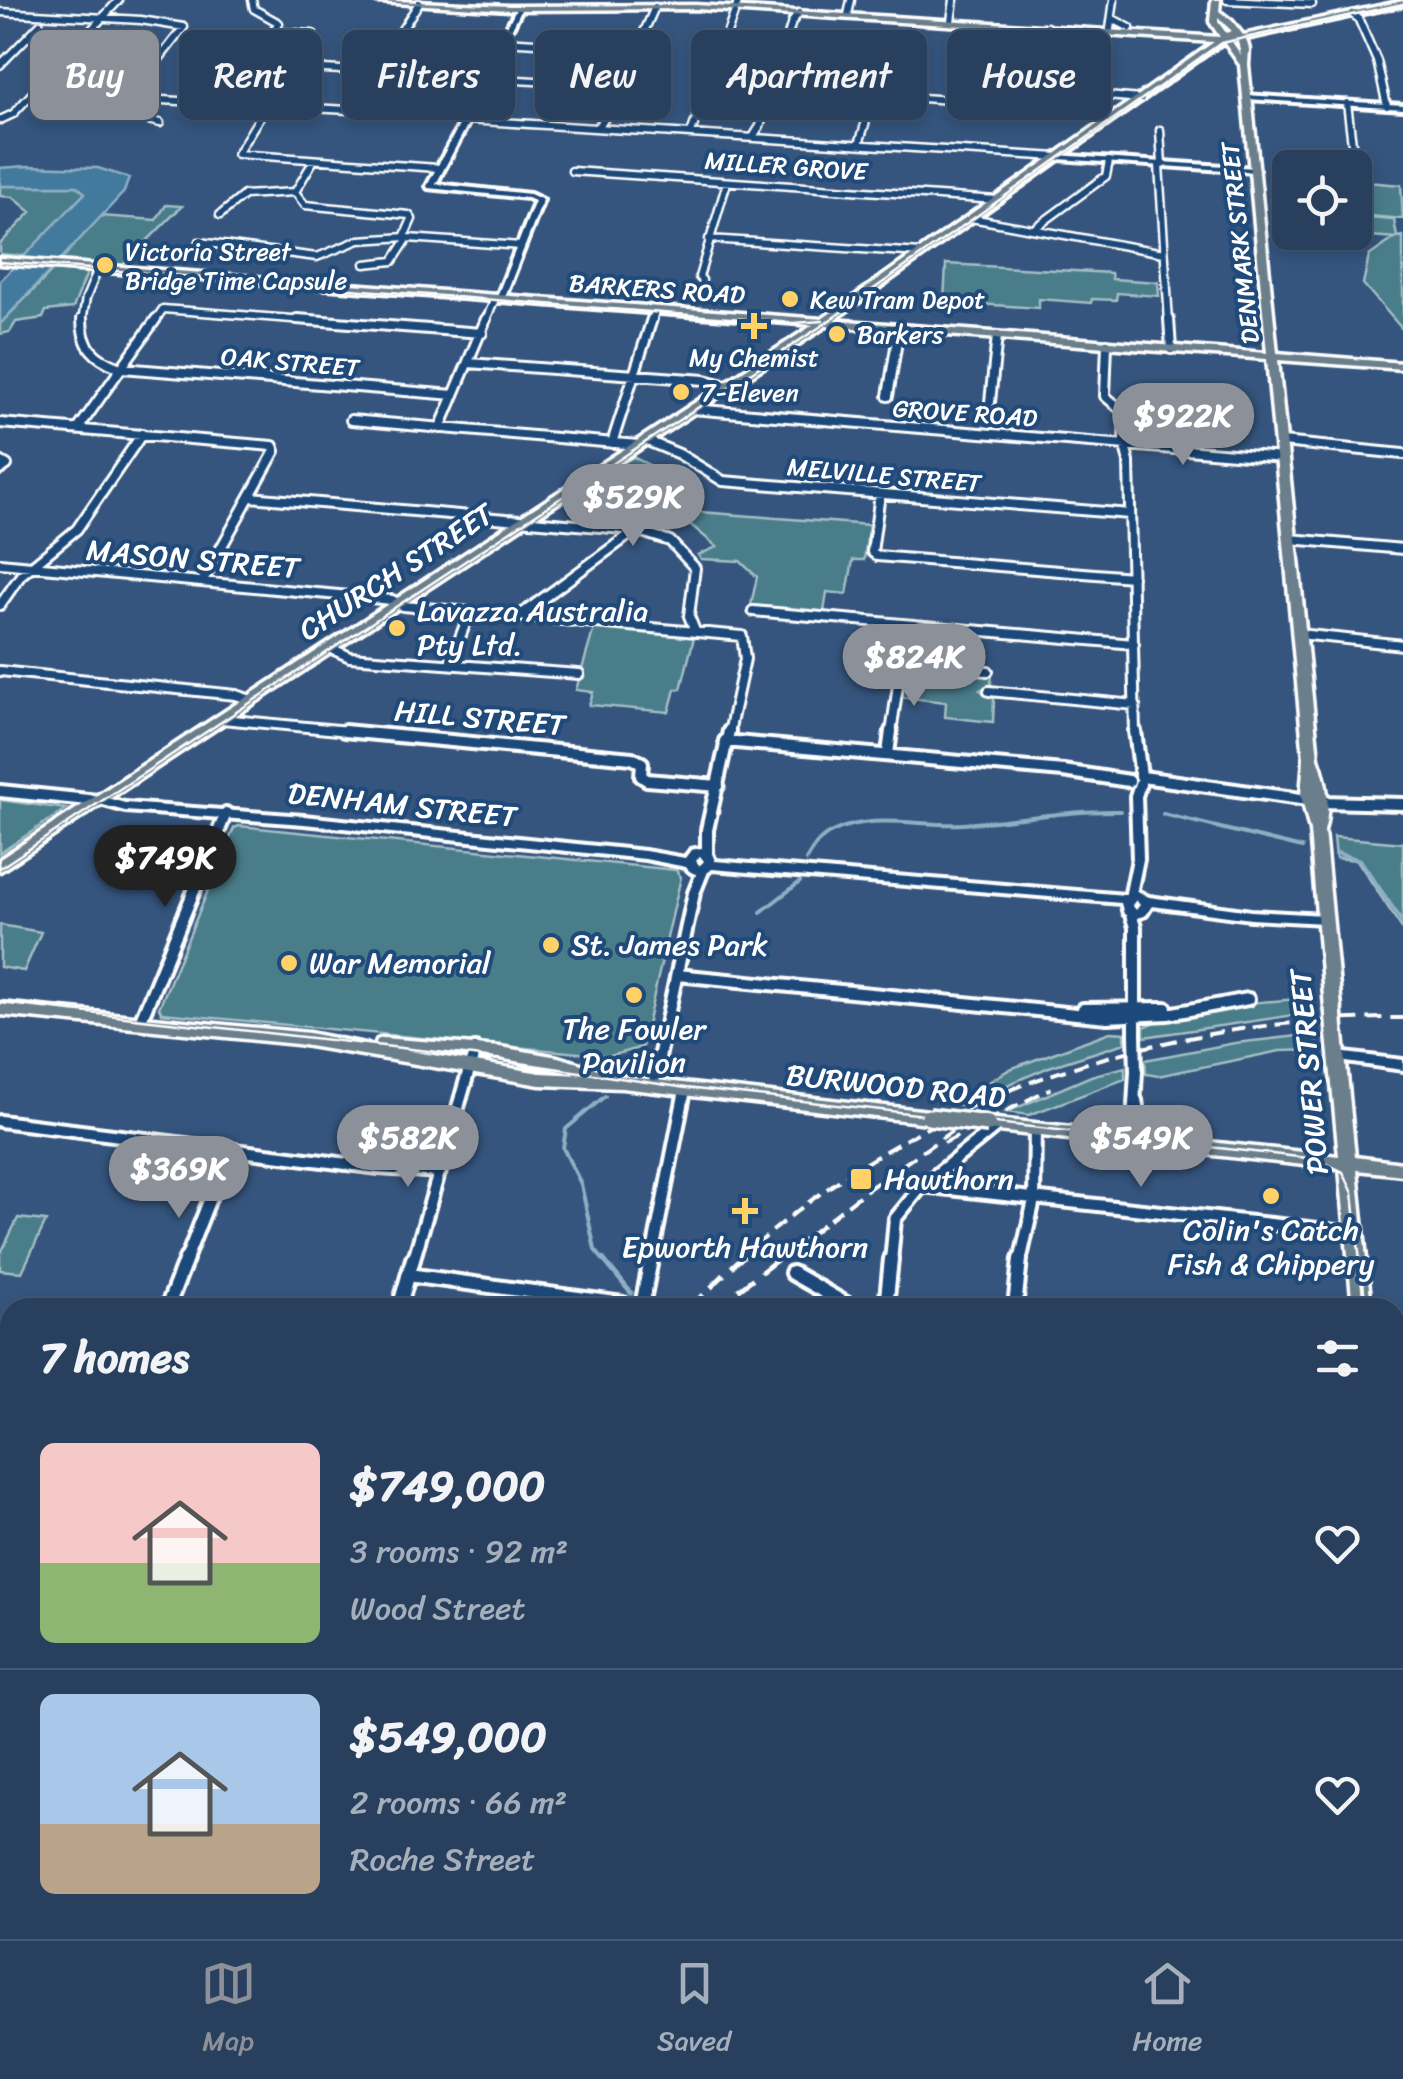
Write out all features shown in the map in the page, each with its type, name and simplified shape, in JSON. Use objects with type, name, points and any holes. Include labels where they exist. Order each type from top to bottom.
[{"type":"main road","points":[[376,0],[491,3],[519,8],[547,4],[653,8],[737,4],[794,16],[848,15],[1229,34],[1403,3]]},
{"type":"main road","points":[[1216,0],[1217,13],[1229,34]]},
{"type":"main road","points":[[1217,13],[1229,34]]},
{"type":"main road","points":[[1356,13],[1403,14]]},
{"type":"main road","points":[[1112,26],[1229,34]]},
{"type":"main road","name":"DENMARK STREET","points":[[1229,34],[1247,55],[1244,65]]},
{"type":"main road","name":"DENMARK STREET","points":[[1229,34],[1244,65],[1274,357]]},
{"type":"main road","name":"CHURCH STREET","points":[[0,866],[822,324],[1229,34]]},
{"type":"main road","name":"BARKERS ROAD","points":[[0,261],[1403,366]]},
{"type":"main road","name":"POWER STREET","points":[[1274,357],[1345,1163],[1361,1298]]},
{"type":"main road","points":[[1276,373],[1295,364],[1348,362]]},
{"type":"main road","name":"BURWOOD ROAD","points":[[0,1000],[34,1010]]},
{"type":"main road","name":"BURWOOD ROAD","points":[[0,1008],[301,1039],[475,1049],[584,1067],[622,1082]]},
{"type":"main road","name":"BURWOOD ROAD","points":[[301,1039],[575,1083],[622,1082],[1403,1169]]},
{"type":"street","points":[[91,30],[119,0]]},
{"type":"street","points":[[848,15],[852,0]]},
{"type":"street","points":[[951,21],[954,0]]},
{"type":"street","points":[[1112,26],[1114,0]]},
{"type":"street","points":[[1227,0],[1312,2],[1312,16],[1320,20]]},
{"type":"street","points":[[402,30],[420,3]]},
{"type":"street","points":[[691,133],[737,4]]},
{"type":"street","points":[[250,8],[278,20],[273,30]]},
{"type":"street","points":[[508,30],[519,8]]},
{"type":"street","points":[[601,127],[653,8]]},
{"type":"street","points":[[0,12],[184,27],[159,58]]},
{"type":"street","points":[[1356,13],[1377,61],[1387,106]]},
{"type":"street","points":[[757,137],[794,16]]},
{"type":"street","points":[[0,65],[40,24]]},
{"type":"street","points":[[1047,26],[1047,30]]},
{"type":"street","points":[[4,119],[30,95]]},
{"type":"street","points":[[1111,96],[1141,98]]},
{"type":"street","points":[[1248,97],[1403,107]]},
{"type":"street","points":[[1347,103],[1353,150]]},
{"type":"street","points":[[140,120],[160,124]]},
{"type":"street","points":[[257,120],[236,153],[438,168]]},
{"type":"street","points":[[440,428],[538,204],[536,198],[438,189],[430,182],[462,120]]},
{"type":"street","points":[[489,120],[863,141],[1255,170]]},
{"type":"street","points":[[863,141],[868,120]]},
{"type":"street","points":[[1160,130],[1167,349]]},
{"type":"street","points":[[295,192],[314,160]]},
{"type":"street","points":[[1035,228],[1106,176],[1109,161]]},
{"type":"street","name":"MILLER GROVE","points":[[572,171],[997,200]]},
{"type":"street","points":[[702,280],[699,277],[727,182]]},
{"type":"street","points":[[220,215],[230,200],[240,195],[295,192]]},
{"type":"street","points":[[295,192],[301,202],[316,208],[412,219],[393,261],[365,264]]},
{"type":"street","points":[[974,217],[1164,252]]},
{"type":"street","points":[[199,242],[317,257],[359,240],[407,237],[521,246]]},
{"type":"street","points":[[710,238],[922,253]]},
{"type":"street","points":[[93,268],[81,308],[83,338],[93,357],[120,368]]},
{"type":"street","points":[[78,429],[163,309],[482,333]]},
{"type":"street","points":[[612,443],[655,311]]},
{"type":"street","points":[[888,396],[899,329]]},
{"type":"street","points":[[990,402],[996,336]]},
{"type":"street","points":[[1107,344],[1105,396],[1124,413],[1129,462],[1136,758],[1137,1140]]},
{"type":"street","points":[[469,362],[711,380],[728,386]]},
{"type":"street","name":"OAK STREET","points":[[120,368],[454,396]]},
{"type":"street","name":"GROVE ROAD","points":[[692,409],[1236,454],[1340,449],[1403,454]]},
{"type":"street","points":[[351,420],[641,443]]},
{"type":"street","points":[[0,423],[268,444],[274,451],[202,582]]},
{"type":"street","points":[[0,606],[32,566],[77,529],[142,434]]},
{"type":"street","name":"MELVILLE STREET","points":[[641,443],[678,454],[720,481],[1130,514]]},
{"type":"street","points":[[0,461],[7,465],[0,470]]},
{"type":"street","points":[[880,494],[872,552],[876,556],[1132,578]]},
{"type":"street","points":[[250,497],[636,530],[670,541],[692,561],[696,578],[689,616],[695,632]]},
{"type":"street","points":[[518,616],[636,530]]},
{"type":"street","points":[[1290,539],[1403,549]]},
{"type":"street","name":"MASON STREET","points":[[0,564],[740,636],[744,639],[745,656],[726,738]]},
{"type":"street","points":[[450,663],[470,612]]},
{"type":"street","points":[[753,612],[1134,644]]},
{"type":"street","points":[[1299,636],[1403,645]]},
{"type":"street","points":[[330,648],[352,658],[579,674]]},
{"type":"street","points":[[888,754],[902,661],[988,672]]},
{"type":"street","points":[[0,671],[236,695],[251,700]]},
{"type":"street","points":[[989,692],[1135,705]]},
{"type":"street","name":"HILL STREET","points":[[222,719],[632,758],[642,763],[641,776],[647,780],[718,786]]},
{"type":"street","points":[[653,1086],[726,738],[1403,804]]},
{"type":"street","name":"DENHAM STREET","points":[[0,791],[102,799],[117,806],[226,812],[1325,922]]},
{"type":"street","points":[[140,1022],[226,812]]},
{"type":"street","points":[[678,971],[1057,1010],[1082,1016],[1248,1000]]},
{"type":"street","points":[[402,1298],[475,1049]]},
{"type":"street","points":[[1337,1058],[1403,1064]]},
{"type":"street","points":[[644,1298],[685,1090]]},
{"type":"street","points":[[0,1121],[439,1176]]},
{"type":"street","points":[[887,1298],[894,1220],[922,1186],[993,1124]]},
{"type":"street","points":[[1015,1298],[1034,1200],[1035,1129]]},
{"type":"street","points":[[171,1298],[229,1150]]},
{"type":"street","points":[[922,1186],[1354,1234]]},
{"type":"street","points":[[792,1273],[836,1298]]},
{"type":"street","points":[[408,1275],[579,1298]]},
{"type":"green space","points":[[1372,182],[1401,185],[1403,219],[1372,216]]},
{"type":"green space","points":[[0,186],[77,186],[85,193],[25,256],[0,254],[0,244],[31,212],[13,197],[0,196]]},
{"type":"green space","points":[[166,205],[182,206],[123,265],[61,260],[101,216],[156,220]]},
{"type":"green space","points":[[1372,218],[1394,220],[1397,237],[1403,236],[1403,330],[1363,284],[1369,256],[1395,238],[1372,236]]},
{"type":"green space","points":[[946,264],[1111,273],[1112,279],[1158,282],[1159,296],[1117,293],[1116,300],[1092,299],[1091,303],[1039,299],[1039,308],[944,302]]},
{"type":"green space","points":[[53,270],[87,273],[73,308],[46,311],[43,318],[16,322],[10,332],[0,334],[0,324]]},
{"type":"green space","points":[[633,457],[651,466],[700,512],[869,525],[864,560],[853,560],[847,594],[827,592],[824,612],[751,605],[757,577],[740,561],[701,559],[698,555],[717,547],[691,525],[662,529],[666,510],[643,476],[621,464]]},
{"type":"green space","points":[[594,628],[694,637],[681,689],[675,689],[669,712],[589,705],[593,692],[576,690]]},
{"type":"green space","points":[[905,666],[992,674],[991,684],[980,690],[994,699],[993,722],[945,717],[946,702],[900,697]]},
{"type":"green space","points":[[0,800],[66,809],[0,853]]},
{"type":"green space","name":"St. James Park","points":[[234,828],[676,870],[681,877],[642,1047],[610,1056],[162,1013],[159,1008]]},
{"type":"green space","points":[[1334,837],[1403,843],[1403,930],[1357,860],[1336,858]]},
{"type":"green space","points":[[0,925],[41,932],[24,971],[0,967]]},
{"type":"green space","points":[[1314,998],[1315,1012],[1144,1037],[1144,1027],[1184,1013]]},
{"type":"green space","points":[[1110,1032],[1125,1033],[1125,1043],[1049,1067],[961,1105],[954,1104],[1010,1069]]},
{"type":"green space","points":[[1317,1034],[1319,1050],[1280,1051],[1158,1076],[1146,1074],[1145,1060],[1235,1043]]},
{"type":"green space","points":[[1125,1067],[1125,1079],[1029,1115],[1007,1112],[1091,1076]]},
{"type":"green space","points":[[18,1218],[46,1221],[22,1272],[0,1270],[0,1255]]},
{"type":"water","points":[[0,168],[98,168],[129,178],[124,192],[0,324],[0,281],[85,193],[77,186],[0,186]]},
{"type":"waterway","points":[[806,860],[827,834],[863,823],[964,824],[1120,811]]},
{"type":"waterway","points":[[1163,814],[1302,848]]},
{"type":"waterway","points":[[1336,853],[1360,860],[1403,923]]},
{"type":"waterway","points":[[761,912],[800,882]]},
{"type":"waterway","points":[[605,1096],[566,1129],[563,1148],[581,1184],[595,1250],[605,1262]]},
{"type":"waterway","points":[[603,1259],[631,1293]]},
{"type":"tram line","points":[[0,868],[823,325],[1221,43],[1403,4]]},
{"type":"tram line","points":[[0,262],[793,323],[823,321]]},
{"type":"tram line","points":[[0,1003],[473,1056],[686,1088],[1316,1159],[1343,1172],[1353,1193],[1360,1262]]},
{"type":"tram line","points":[[1360,1259],[1364,1298]]},
{"type":"railway","points":[[738,1262],[808,1203],[883,1152],[963,1110],[1047,1076],[1134,1050],[1222,1032],[1313,1021],[1403,1018]]},
{"type":"railway","points":[[944,1143],[1051,1088]]},
{"type":"railway","points":[[775,1262],[868,1189],[952,1131]]},
{"type":"railway","points":[[700,1298],[740,1259]]},
{"type":"railway","points":[[728,1298],[778,1259]]},
{"type":"place","name":"Victoria Street Bridge Time Capsule","points":[[105,265]]},
{"type":"place","name":"Kew Tram Depot","points":[[790,299]]},
{"type":"place","name":"My Chemist","points":[[754,326]]},
{"type":"place","name":"Barkers","points":[[837,334]]},
{"type":"place","name":"7-Eleven","points":[[681,392]]},
{"type":"place","name":"Lavazza Australia Pty Ltd.","points":[[397,628]]},
{"type":"place","name":"St. James Park","points":[[551,945]]},
{"type":"place","name":"War Memorial","points":[[289,963]]},
{"type":"place","name":"The Fowler Pavilion","points":[[634,995]]},
{"type":"place","name":"Hawthorn","points":[[861,1179]]},
{"type":"place","name":"Colin's Catch Fish & Chippery","points":[[1271,1196]]},
{"type":"place","name":"Epworth Hawthorn","points":[[745,1211]]}]
